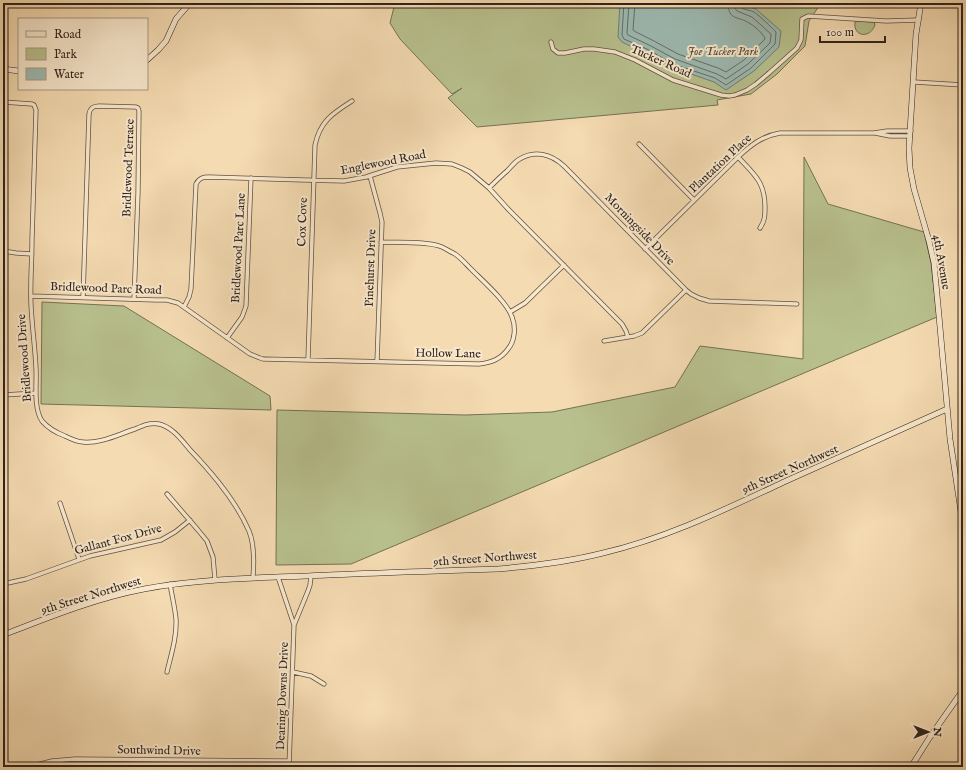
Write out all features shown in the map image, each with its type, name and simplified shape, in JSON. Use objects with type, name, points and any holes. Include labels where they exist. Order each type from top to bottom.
[{"type":"street","points":[[148,59],[166,41],[176,19],[190,3]]},
{"type":"street","name":"4th Avenue","points":[[921,3],[916,34],[910,133],[910,161],[912,182],[929,240],[935,270],[950,439],[963,525]]},
{"type":"street","name":"Tucker Road","points":[[551,42],[556,51],[562,53],[584,49],[615,52],[682,83],[729,96],[747,90],[756,84],[797,48],[800,40],[802,19],[808,16],[886,21],[918,20]]},
{"type":"street","points":[[3,69],[18,71]]},
{"type":"street","points":[[914,82],[963,85]]},
{"type":"street","name":"Cox Cove","points":[[308,360],[315,145],[319,131],[323,124],[331,115],[352,101]]},
{"type":"street","name":"Bridlewood Drive","points":[[3,102],[32,104],[36,110],[31,305],[36,370],[36,403],[40,417],[43,422],[58,433],[76,441],[84,442],[98,441],[153,423],[163,425],[175,433],[217,480],[230,498],[249,531],[253,550],[254,577]]},
{"type":"street","name":"Bridlewood Terrace","points":[[83,298],[88,114],[91,108],[99,106],[136,107],[139,111],[134,299]]},
{"type":"street","name":"Plantation Place","points":[[645,249],[738,157],[756,141],[767,136],[773,134],[793,133],[874,133],[890,136],[910,133]]},
{"type":"street","points":[[638,144],[694,200]]},
{"type":"street","name":"Morningside Drive","points":[[490,188],[519,159],[533,154],[551,156],[558,160],[645,249],[686,290],[694,296],[709,301],[796,304]]},
{"type":"street","points":[[738,157],[757,177],[764,192],[765,218],[760,228]]},
{"type":"street","name":"Englewood Road","points":[[184,306],[189,297],[192,284],[196,190],[197,181],[201,178],[344,181],[370,176],[398,167],[444,163],[452,164],[470,172],[490,188],[509,210],[622,324],[628,337]]},
{"type":"street","name":"Pinehurst Drive","points":[[370,176],[382,222],[377,362]]},
{"type":"street","name":"Bridlewood Parc Lane","points":[[227,338],[242,317],[246,306],[251,178]]},
{"type":"street","name":"Hollow Lane","points":[[308,360],[479,364],[492,362],[507,351],[514,336],[514,324],[510,312],[501,300],[456,255],[442,247],[428,244],[381,242]]},
{"type":"street","points":[[3,251],[32,254]]},
{"type":"street","points":[[510,312],[525,303],[564,265]]},
{"type":"street","points":[[604,341],[628,337],[645,330],[686,290]]},
{"type":"street","name":"Bridlewood Parc Road","points":[[31,296],[167,300],[184,306],[250,354],[260,358],[308,360]]},
{"type":"street","points":[[3,395],[36,393]]},
{"type":"street","name":"9th Street Northwest","points":[[3,635],[75,608],[127,593],[170,584],[254,577],[427,572],[518,567],[556,562],[603,553],[643,542],[693,523],[947,409]]},
{"type":"street","points":[[167,494],[204,537],[213,557],[215,580]]},
{"type":"street","points":[[60,503],[79,559]]},
{"type":"street","name":"Gallant Fox Drive","points":[[3,584],[17,582],[79,559],[162,540],[190,520]]},
{"type":"street","name":"Dearing Downs Drive","points":[[289,767],[294,625],[310,585],[310,576]]},
{"type":"street","name":"Dearing Downs Drive","points":[[278,577],[294,625]]},
{"type":"street","points":[[166,672],[174,643],[176,626],[170,584]]},
{"type":"street","points":[[292,672],[311,676],[324,684]]},
{"type":"street","points":[[911,767],[963,690]]},
{"type":"street","name":"Southwind Drive","points":[[28,767],[52,761],[74,759],[289,761]]},
{"type":"street","points":[[506,767],[627,767]]},
{"type":"green space","name":"Joe Tucker Park","points":[[395,3],[821,3],[809,21],[805,46],[777,74],[751,94],[717,100],[718,105],[477,127],[448,98],[462,88],[452,94],[400,39],[390,23]]},
{"type":"green space","points":[[855,22],[874,22],[875,25],[873,30],[869,33],[862,34],[857,31],[855,27]]},
{"type":"green space","points":[[804,157],[828,204],[924,232],[931,263],[937,317],[351,564],[276,565],[277,410],[465,415],[552,412],[675,387],[700,346],[803,359]]},
{"type":"green space","points":[[42,302],[124,306],[270,396],[271,410],[41,404]]},
{"type":"water","points":[[620,3],[737,3],[756,9],[781,31],[779,47],[754,71],[726,90],[714,82],[671,67],[622,42],[618,37]]}]
